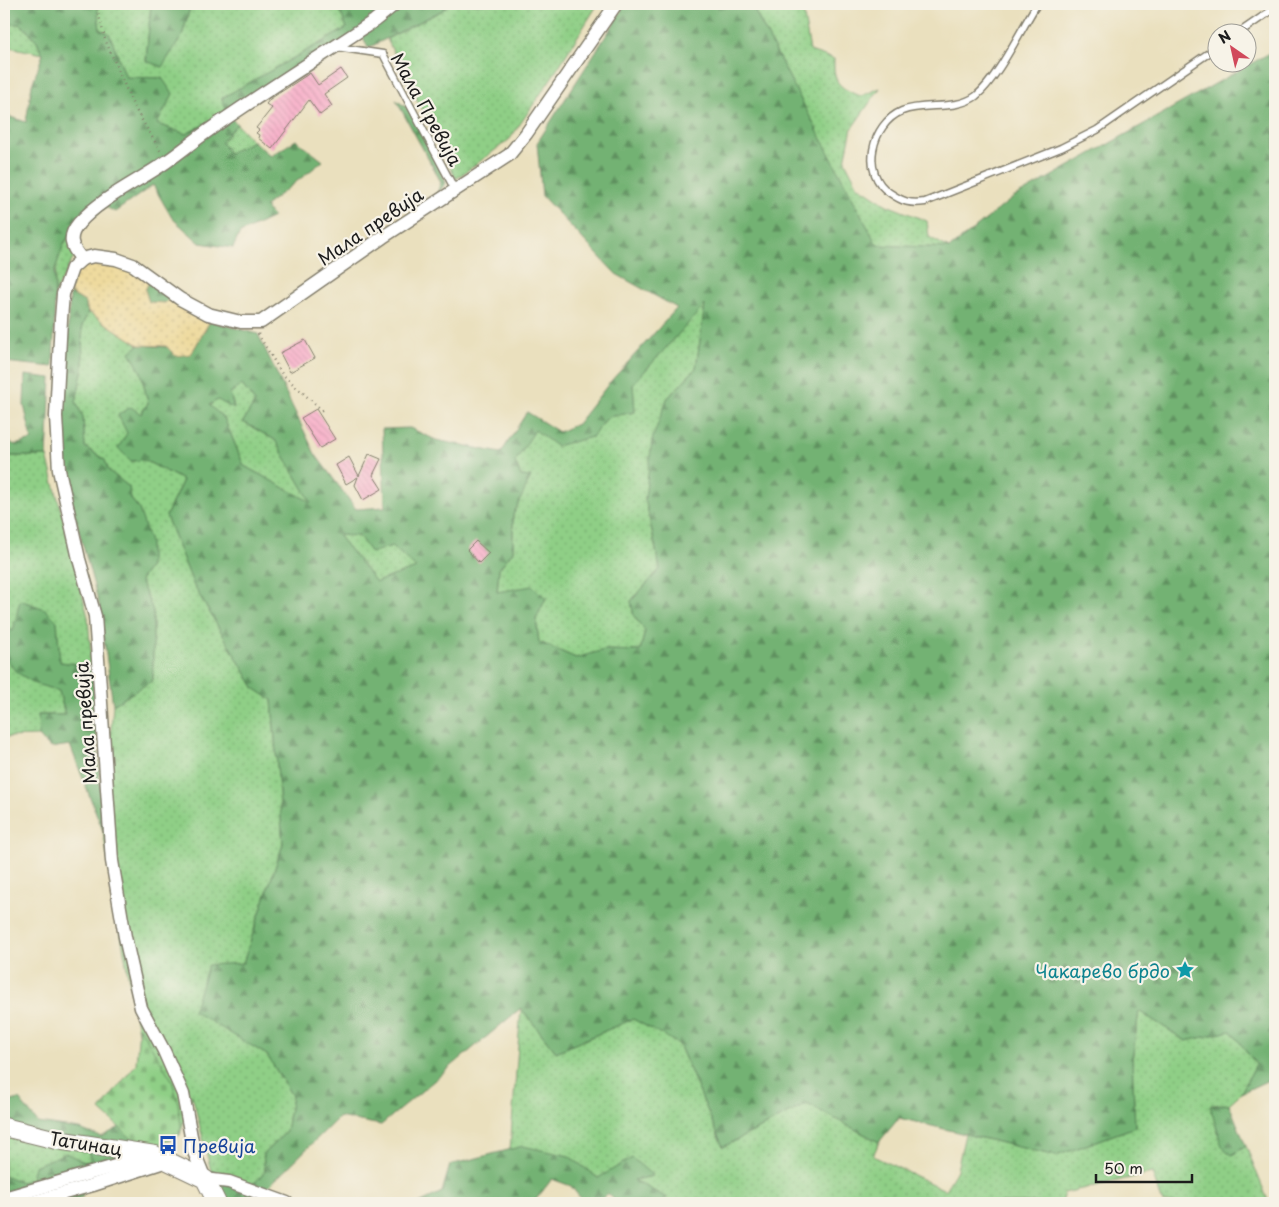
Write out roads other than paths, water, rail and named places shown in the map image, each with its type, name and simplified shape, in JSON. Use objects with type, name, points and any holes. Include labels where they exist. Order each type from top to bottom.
[{"type":"street","points":[[82,259],[72,249],[71,238],[78,224],[105,202],[167,162],[211,128],[336,47],[396,4]]},
{"type":"street","name":"Мала превија","points":[[204,1179],[194,1152],[183,1094],[164,1051],[140,1008],[124,937],[112,861],[95,616],[77,551],[59,470],[56,416],[63,294],[72,268],[82,259],[94,256],[116,258],[132,265],[180,299],[208,314],[241,322],[261,322],[383,237],[509,155],[526,134],[616,4]]},
{"type":"street","name":"Татинац","points":[[4,1126],[58,1140],[161,1158],[204,1179]]},
{"type":"street","points":[[4,1198],[161,1158]]},
{"type":"street","points":[[30,1203],[93,1185],[161,1158]]},
{"type":"street","points":[[204,1179],[217,1203]]},
{"type":"street","points":[[204,1179],[229,1182],[287,1203]]},
{"type":"lane","points":[[1037,4],[992,78],[975,96],[966,101],[946,106],[918,107],[900,112],[888,121],[876,140],[871,160],[876,177],[884,189],[911,204],[925,202],[1061,148],[1097,130],[1206,55]]},
{"type":"lane","points":[[1255,22],[1275,8]]},
{"type":"lane","name":"Мала Превија","points":[[336,47],[383,54],[455,190]]},
{"type":"place","name":"Чакарево брдо","points":[[1185,970]]},
{"type":"place","name":"Превија","points":[[168,1145]]}]
